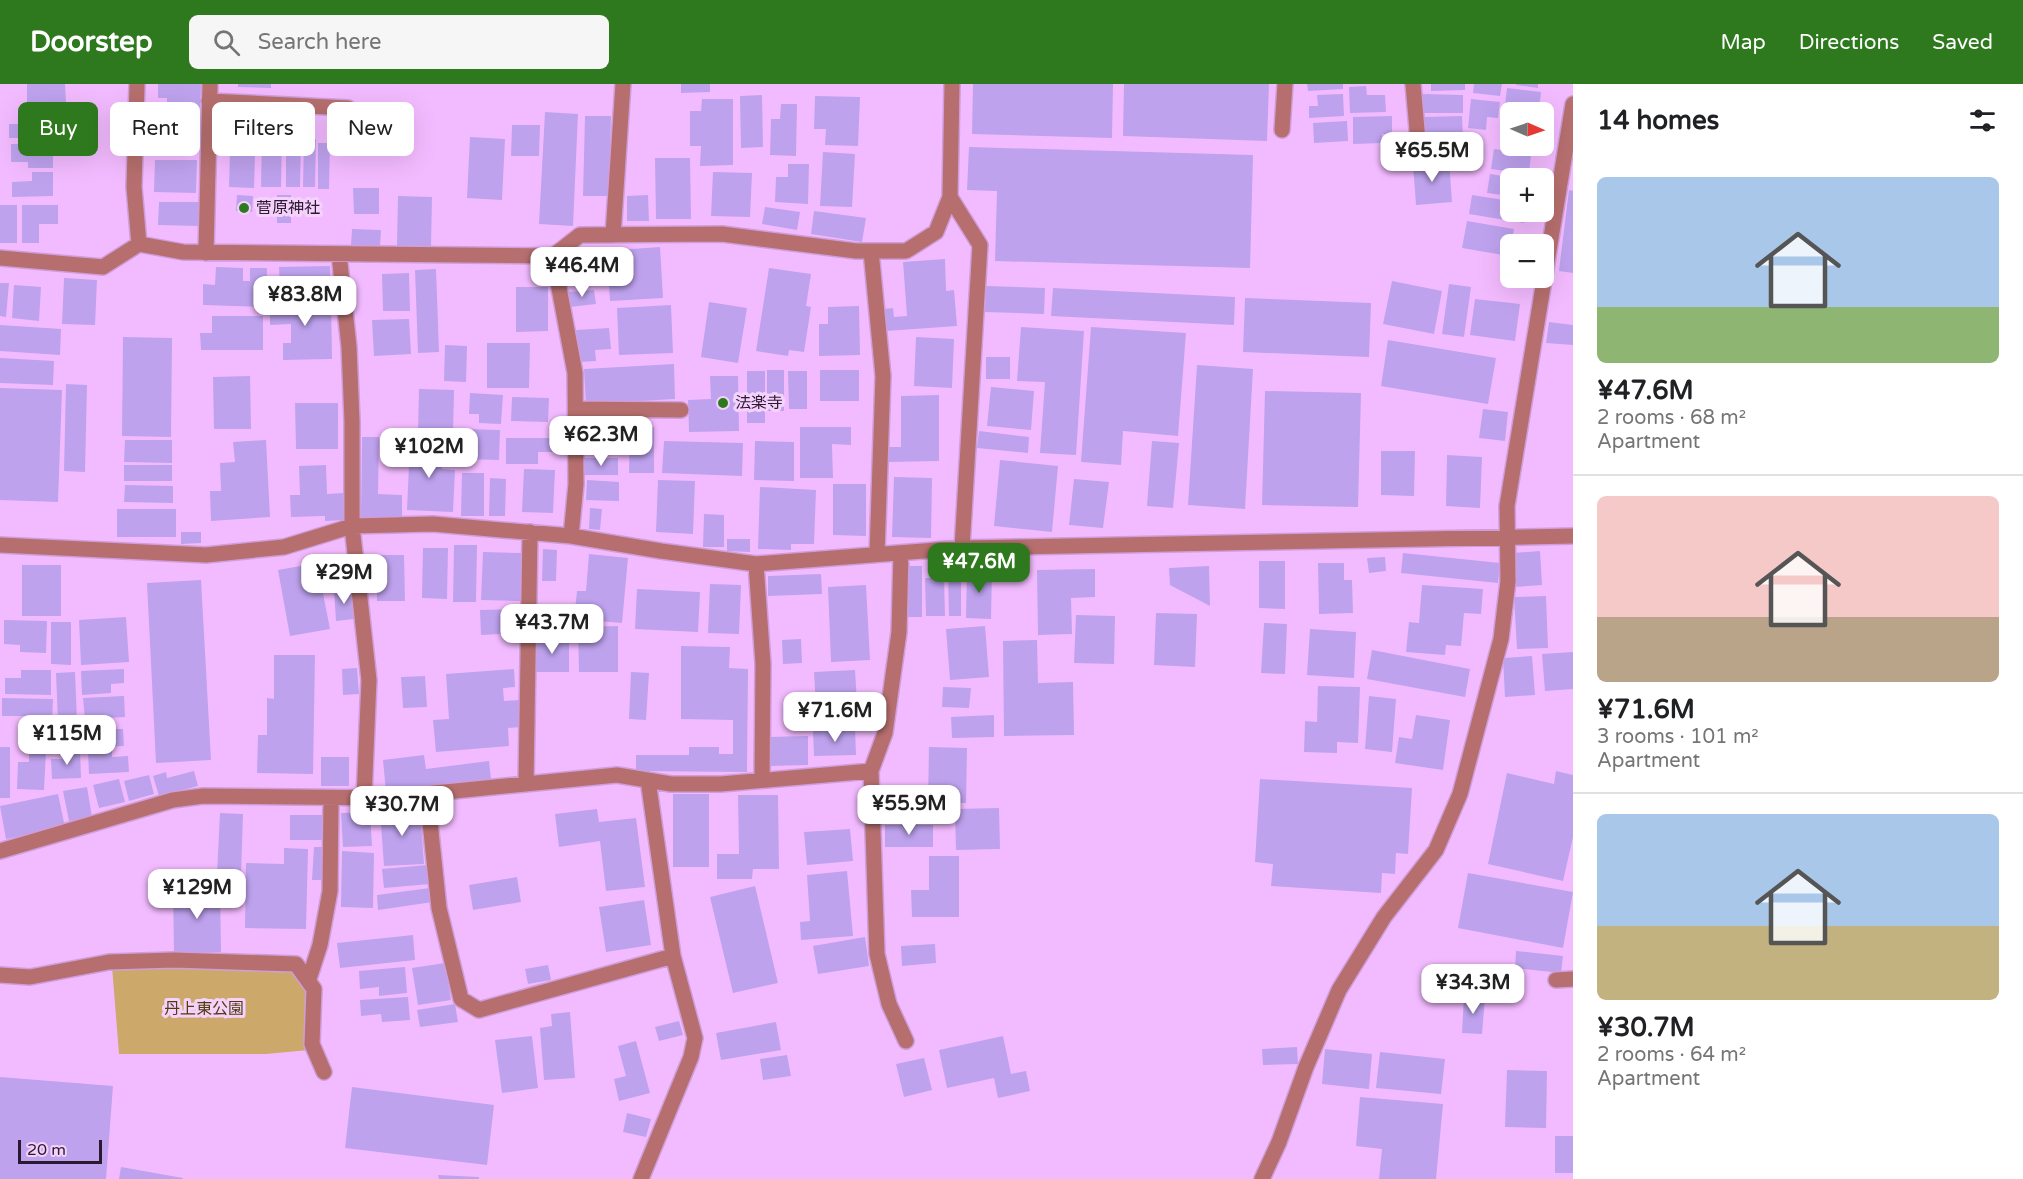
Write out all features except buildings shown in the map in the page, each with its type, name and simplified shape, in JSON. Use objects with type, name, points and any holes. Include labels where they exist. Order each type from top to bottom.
[{"type":"street","points":[[136,84],[134,187],[139,244]]},
{"type":"street","points":[[206,253],[210,84]]},
{"type":"street","points":[[613,235],[623,84]]},
{"type":"street","points":[[0,258],[103,267],[139,244],[183,252],[206,253],[553,256],[580,235],[722,234],[856,251],[906,251],[936,232],[950,197],[952,84],[940,84]]},
{"type":"street","points":[[1282,130],[1285,84]]},
{"type":"street","points":[[1413,84],[1418,141]]},
{"type":"street","points":[[209,101],[327,107]]},
{"type":"street","points":[[1262,1179],[1339,990],[1384,917],[1436,850],[1460,794],[1501,639],[1508,581],[1507,506],[1573,104]]},
{"type":"street","points":[[950,197],[980,245],[962,548]]},
{"type":"street","points":[[871,251],[883,376],[877,554]]},
{"type":"street","points":[[339,254],[349,346],[352,526],[369,680],[364,798]]},
{"type":"street","points":[[553,256],[575,373],[576,484],[571,536]]},
{"type":"street","points":[[576,409],[681,410]]},
{"type":"street","points":[[0,544],[206,555],[284,547],[352,526],[433,524],[571,536],[756,564],[962,548],[1573,536]]},
{"type":"street","points":[[526,784],[530,532]]},
{"type":"street","points":[[901,553],[898,643],[885,733],[871,771],[877,954],[889,1004],[906,1041]]},
{"type":"street","points":[[756,564],[763,664],[762,780]]},
{"type":"street","points":[[0,851],[173,800],[203,796],[364,798],[617,775],[671,784],[721,784],[871,771]]},
{"type":"street","points":[[641,1179],[691,1057],[695,1038],[673,956],[648,780]]},
{"type":"street","points":[[427,794],[439,908],[461,999],[479,1010],[673,956]]},
{"type":"street","points":[[309,979],[321,945],[330,891],[331,799]]},
{"type":"street","points":[[0,975],[30,977],[109,963],[174,960],[296,964],[314,989],[312,1044],[324,1072]]},
{"type":"street","points":[[1556,980],[1573,979]]},
{"type":"green space","name":"丹上東公園","points":[[112,966],[293,969],[309,979],[309,1050],[266,1054],[119,1054]]},
{"type":"place","name":"菅原神社","points":[[244,208]]},
{"type":"place","name":"法楽寺","points":[[723,403]]}]
